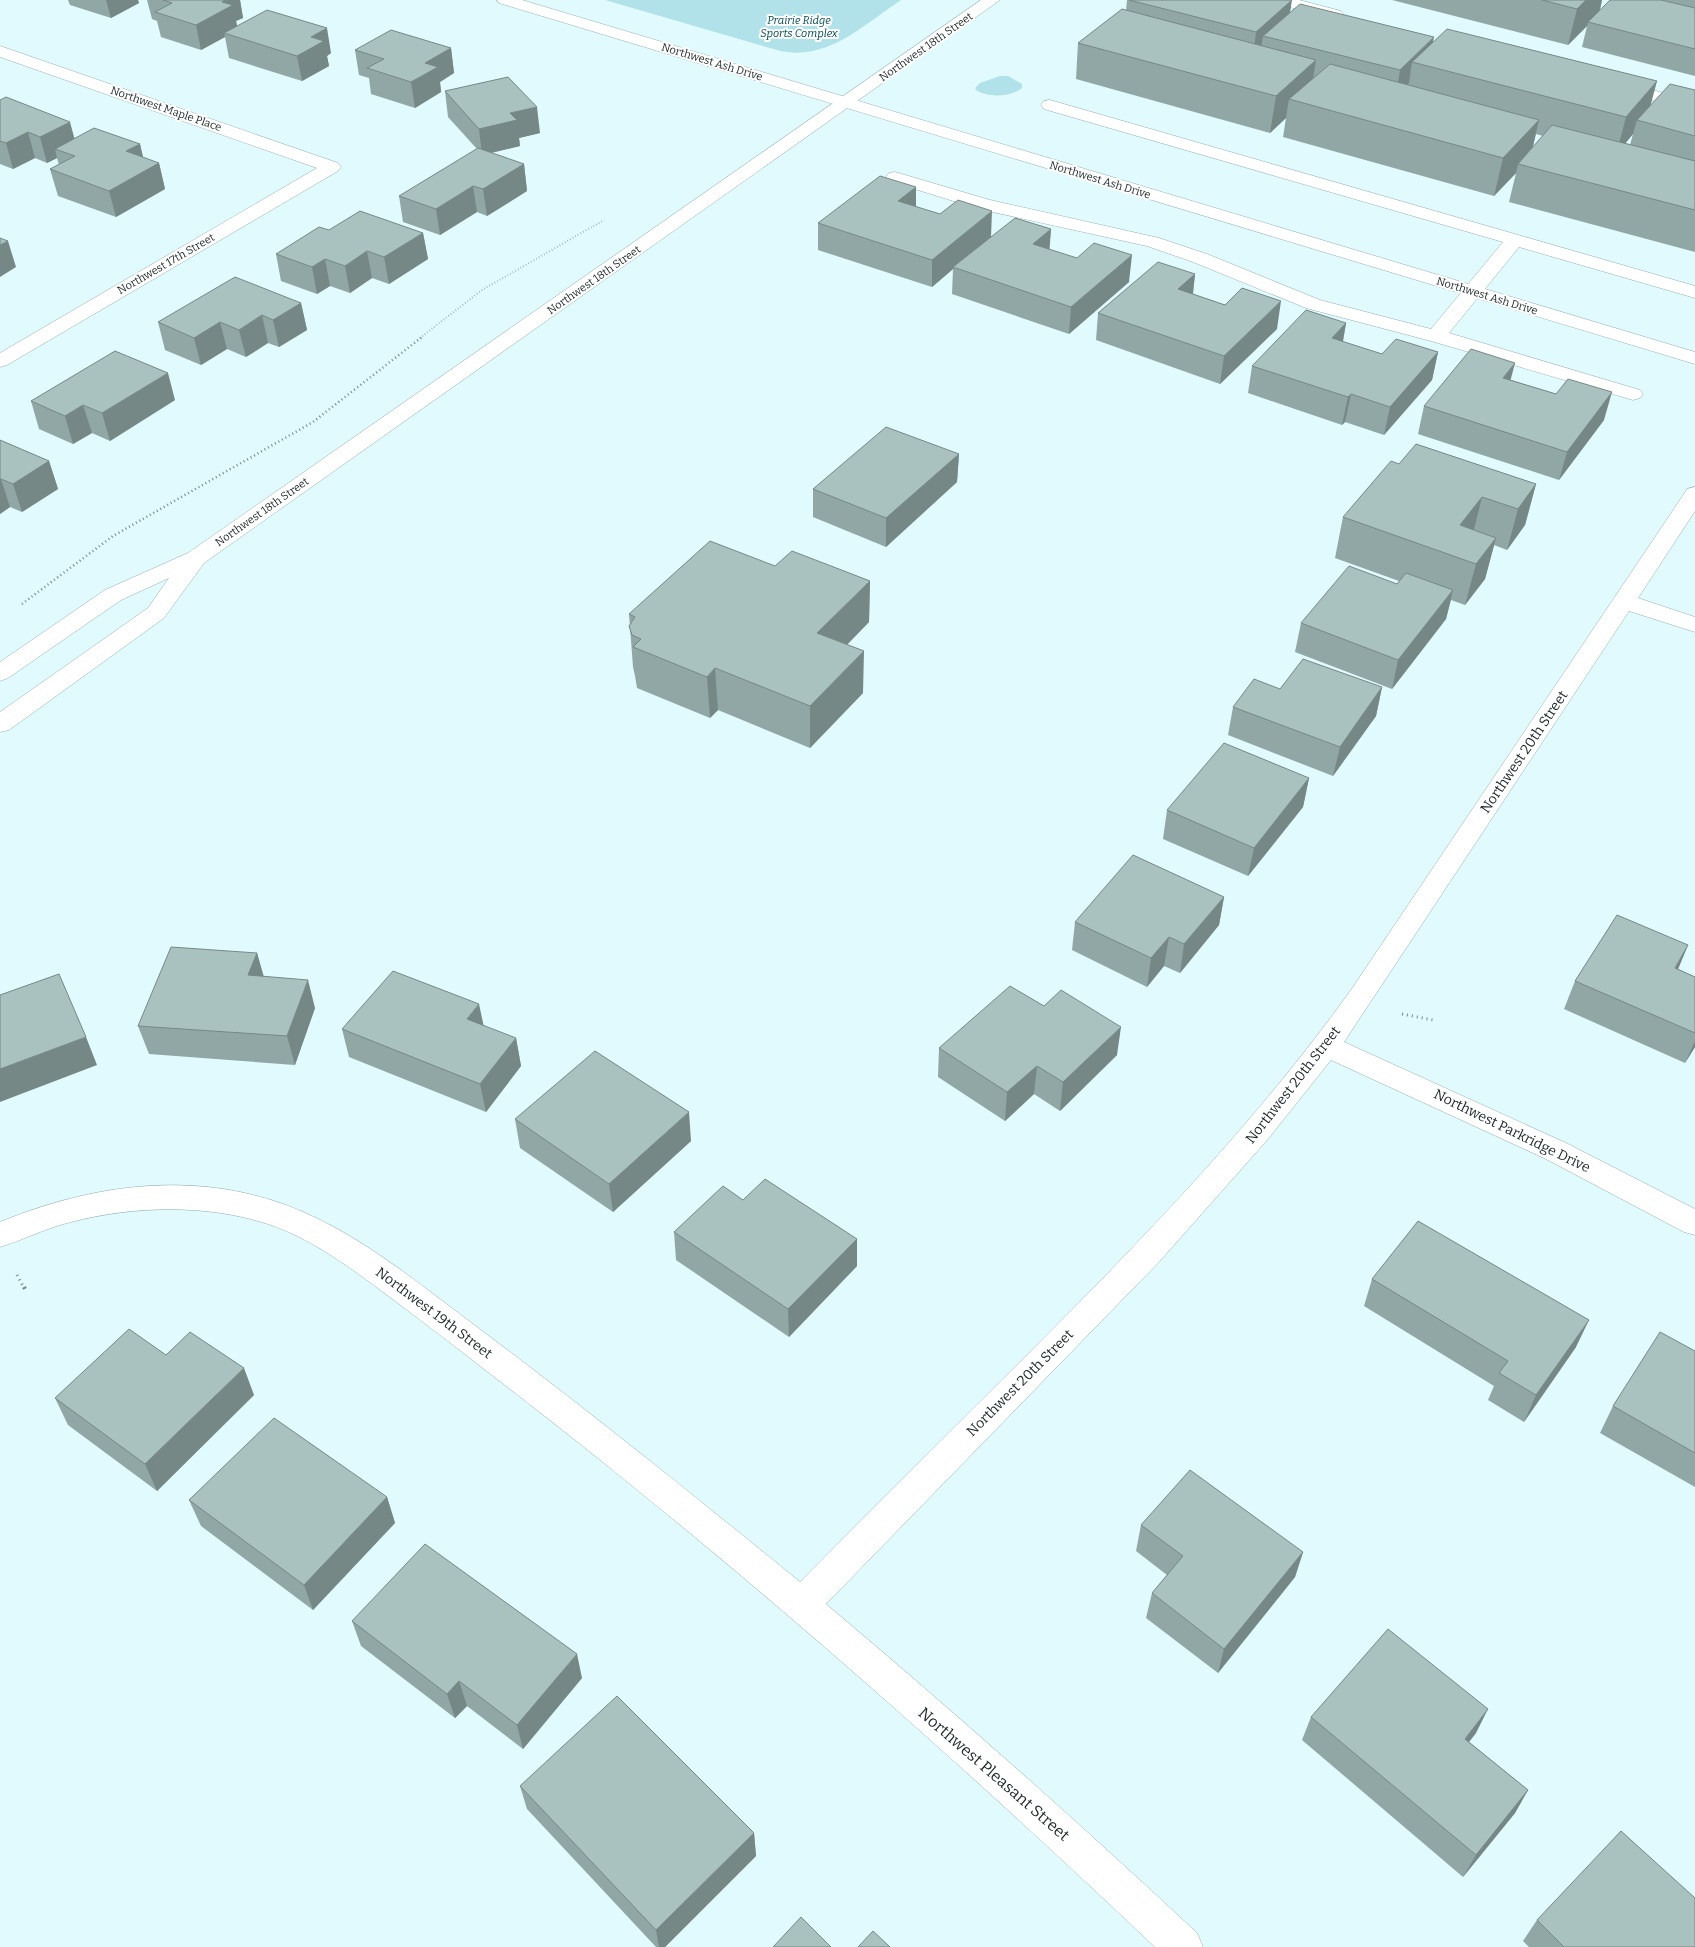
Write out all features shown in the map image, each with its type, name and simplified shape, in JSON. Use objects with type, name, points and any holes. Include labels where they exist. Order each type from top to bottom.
[{"type":"street","name":"Northwest Ash Drive","points":[[504,0],[1695,358]]},
{"type":"street","name":"Northwest 18th Street","points":[[0,674],[113,595],[196,558],[992,0]]},
{"type":"street","points":[[1280,0],[1348,17]]},
{"type":"street","name":"Northwest Maple Place","points":[[0,51],[332,167]]},
{"type":"street","points":[[1599,81],[1695,106]]},
{"type":"street","points":[[1050,105],[1695,292]]},
{"type":"street","name":"Northwest 17th Street","points":[[0,361],[332,167]]},
{"type":"street","points":[[895,177],[986,205],[1152,242],[1200,258],[1313,304],[1436,336],[1633,394]]},
{"type":"street","points":[[1436,336],[1515,240]]},
{"type":"street","name":"Northwest 20th Street","points":[[802,1604],[1148,1253],[1258,1131],[1326,1046],[1361,997],[1695,494]]},
{"type":"street","name":"Northwest 18th Street","points":[[0,724],[156,613],[196,558]]},
{"type":"street","points":[[1624,601],[1695,625]]},
{"type":"street","name":"Northwest Parkridge Drive","points":[[1326,1046],[1556,1151],[1695,1223]]},
{"type":"street","name":"Northwest 19th Street","points":[[0,1235],[81,1207],[156,1198],[191,1198],[255,1208],[286,1218],[317,1232],[391,1280],[511,1371],[648,1478],[802,1604]]},
{"type":"street","name":"Northwest Pleasant Street","points":[[802,1604],[1084,1853],[1183,1947]]},
{"type":"path","points":[[22,604],[113,536],[313,422],[482,290],[611,216]]},
{"type":"green space","name":"Prairie Ridge Sports Complex","points":[[605,0],[901,0],[843,39],[812,51],[795,53],[777,50]]},
{"type":"green space","points":[[1000,76],[1008,76],[1022,84],[1022,88],[1006,95],[981,93],[976,90],[975,88],[980,83]]},
{"type":"building","points":[[163,0],[225,0],[222,2],[233,5],[196,25],[155,12],[172,3]]},
{"type":"building","points":[[1129,0],[1292,0],[1256,32]]},
{"type":"building","points":[[1542,0],[1586,0],[1577,9]]},
{"type":"building","points":[[1610,0],[1661,0],[1695,8],[1695,49],[1588,22]]},
{"type":"building","points":[[1300,4],[1434,37],[1400,70],[1263,36]]},
{"type":"building","points":[[1122,9],[1316,60],[1276,96],[1078,43]]},
{"type":"building","points":[[267,10],[327,28],[311,37],[324,41],[297,56],[224,33]]},
{"type":"building","points":[[1447,29],[1657,81],[1626,117],[1412,62]]},
{"type":"building","points":[[391,30],[451,48],[425,63],[438,67],[411,82],[367,68],[384,59],[355,50]]},
{"type":"building","points":[[1330,64],[1539,120],[1503,158],[1289,99]]},
{"type":"building","points":[[508,77],[537,107],[510,113],[517,120],[479,129],[445,91]]},
{"type":"building","points":[[1670,84],[1695,90],[1695,136],[1637,120]]},
{"type":"building","points":[[6,97],[70,122],[40,137],[28,132],[6,143],[0,141],[0,100]]},
{"type":"building","points":[[1552,125],[1695,161],[1695,210],[1518,164]]},
{"type":"building","points":[[94,128],[140,144],[126,151],[159,163],[109,191],[50,169],[75,156],[55,149]]},
{"type":"building","points":[[478,148],[524,164],[483,189],[473,186],[436,209],[399,196]]},
{"type":"building","points":[[880,176],[916,187],[898,201],[940,214],[958,200],[992,211],[932,260],[818,223]]},
{"type":"building","points":[[360,211],[423,233],[384,257],[367,251],[345,266],[325,259],[312,267],[276,254],[319,227],[329,230]]},
{"type":"building","points":[[1015,218],[1051,229],[1033,244],[1077,258],[1094,243],[1132,255],[1071,307],[953,267]]},
{"type":"building","points":[[0,238],[8,241],[0,245]]},
{"type":"building","points":[[1158,262],[1195,274],[1178,289],[1225,305],[1242,288],[1281,301],[1224,356],[1098,313]]},
{"type":"building","points":[[235,277],[301,303],[273,320],[262,315],[239,330],[220,322],[194,338],[158,322]]},
{"type":"building","points":[[1306,310],[1346,323],[1332,338],[1382,354],[1396,339],[1438,352],[1390,407],[1351,394],[1348,397],[1252,366]]},
{"type":"building","points":[[1471,349],[1515,363],[1503,378],[1556,394],[1568,379],[1612,392],[1567,452],[1424,406]]},
{"type":"building","points":[[115,351],[168,373],[102,413],[83,405],[65,416],[31,401]]},
{"type":"building","points":[[886,427],[959,454],[886,518],[813,489]]},
{"type":"building","points":[[0,440],[49,461],[13,484],[0,479]]},
{"type":"building","points":[[1416,444],[1536,484],[1518,509],[1482,497],[1460,525],[1496,538],[1476,564],[1343,517],[1391,461],[1399,464]]},
{"type":"building","points":[[710,541],[775,566],[792,551],[870,581],[817,633],[864,651],[810,706],[715,668],[707,677],[633,647],[641,639],[632,635],[629,626],[635,617],[629,614]]},
{"type":"building","points":[[1349,566],[1397,584],[1406,573],[1453,590],[1398,660],[1301,623]]},
{"type":"building","points":[[1303,659],[1382,687],[1340,747],[1233,707],[1254,679],[1280,689]]},
{"type":"building","points":[[1224,743],[1309,778],[1254,848],[1167,810]]},
{"type":"building","points":[[1133,855],[1224,897],[1184,944],[1169,937],[1151,958],[1075,922]]},
{"type":"building","points":[[1617,915],[1688,945],[1675,968],[1695,977],[1695,1033],[1575,981]]},
{"type":"building","points":[[171,947],[257,953],[248,975],[308,980],[287,1036],[138,1026]]},
{"type":"building","points":[[393,971],[479,1004],[467,1019],[516,1038],[480,1084],[342,1029]]},
{"type":"building","points":[[59,974],[86,1037],[0,1069],[0,995]]},
{"type":"building","points":[[1010,986],[1044,1006],[1061,990],[1121,1027],[1063,1082],[1037,1066],[1007,1092],[939,1048]]},
{"type":"building","points":[[595,1051],[689,1112],[609,1184],[515,1119]]},
{"type":"building","points":[[765,1179],[857,1239],[788,1309],[674,1232],[723,1186],[743,1200]]},
{"type":"building","points":[[1418,1221],[1589,1320],[1536,1395],[1499,1373],[1508,1361],[1372,1279]]},
{"type":"building","points":[[129,1329],[166,1355],[190,1332],[244,1368],[145,1464],[55,1398]]},
{"type":"building","points":[[1660,1332],[1695,1351],[1695,1453],[1613,1406]]},
{"type":"building","points":[[274,1418],[387,1497],[304,1585],[189,1500]]},
{"type":"building","points":[[1190,1470],[1303,1552],[1224,1649],[1152,1593],[1183,1556],[1141,1525]]},
{"type":"building","points":[[425,1544],[577,1654],[517,1725],[459,1681],[447,1694],[352,1621]]},
{"type":"building","points":[[1388,1629],[1488,1709],[1465,1739],[1528,1790],[1476,1855],[1311,1717]]},
{"type":"building","points":[[617,1696],[754,1833],[656,1930],[520,1786]]},
{"type":"building","points":[[1621,1831],[1695,1898],[1695,1947],[1564,1947],[1537,1920]]},
{"type":"building","points":[[801,1917],[831,1947],[773,1947]]},
{"type":"building","points":[[873,1931],[890,1947],[858,1947]]}]
